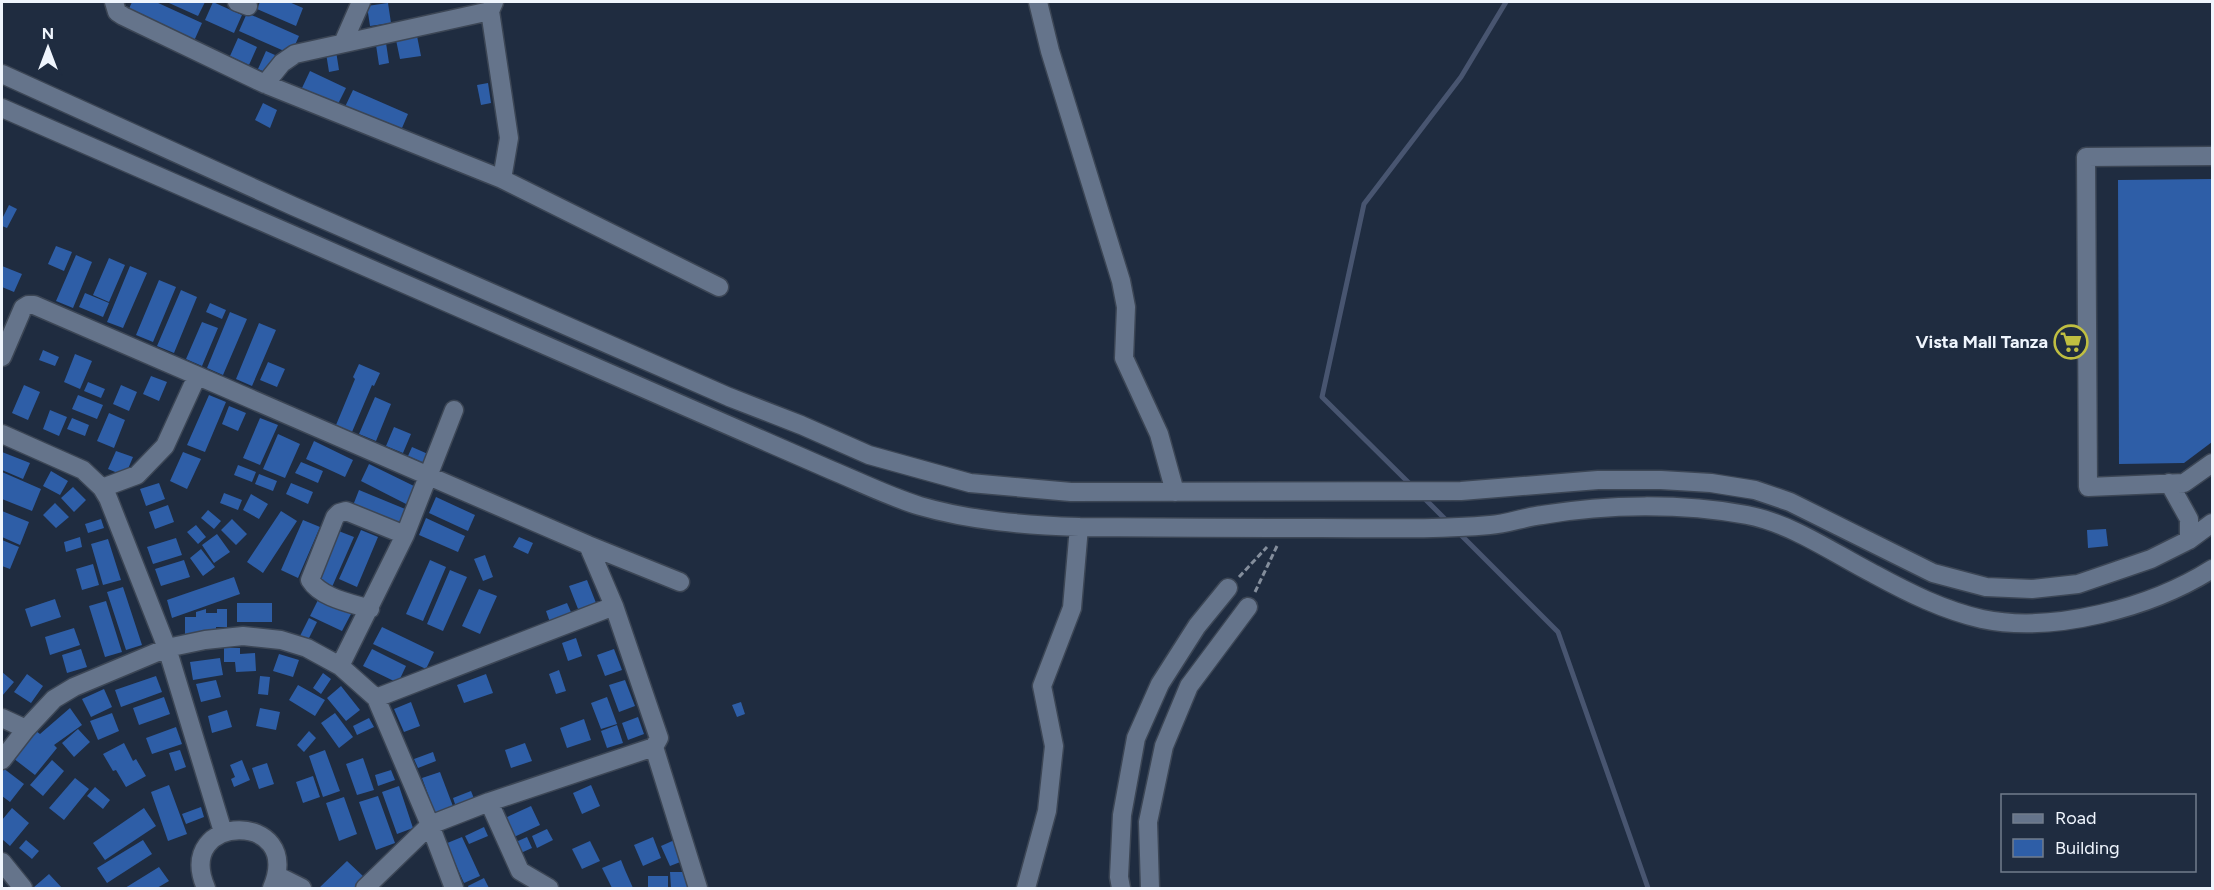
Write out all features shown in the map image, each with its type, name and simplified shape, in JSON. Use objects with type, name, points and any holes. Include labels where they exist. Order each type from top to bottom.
[{"type":"street","points":[[114,2],[117,12],[123,16],[265,84],[502,179],[719,286]]},
{"type":"street","points":[[1038,2],[1050,51],[1121,281],[1126,307],[1124,358],[1159,434],[1175,492]]},
{"type":"street","points":[[344,43],[355,6]]},
{"type":"street","points":[[355,6],[362,24],[375,35]]},
{"type":"street","points":[[265,84],[288,57],[492,6],[509,138],[502,179]]},
{"type":"street","points":[[2,74],[293,206],[729,397],[869,455],[970,483],[1071,492],[1461,491],[1598,480],[1711,483],[1755,490],[1790,502],[1933,573],[1986,587],[2032,589],[2078,584],[2151,559],[2190,540],[2212,523]]},
{"type":"street","points":[[2,108],[724,424],[919,506],[971,518],[1027,525],[1079,527],[1417,528],[1493,525],[1541,514],[1600,509],[1660,507],[1710,510],[1750,516],[1782,526],[1926,602],[1983,619],[2031,624],[2080,618],[2122,609],[2168,591],[2212,569]]},
{"type":"street","points":[[2212,156],[2086,157],[2088,487],[2184,483],[2212,464]]},
{"type":"street","points":[[280,231],[293,206]]},
{"type":"street","points":[[2,357],[23,308],[34,305],[588,545],[680,582]]},
{"type":"street","points":[[102,488],[137,475],[165,446],[197,376]]},
{"type":"street","points":[[340,666],[405,535],[430,477],[454,410]]},
{"type":"street","points":[[2,434],[83,470],[102,488],[108,498],[167,648],[223,832]]},
{"type":"street","points":[[2169,483],[2189,519],[2190,540]]},
{"type":"street","points":[[370,609],[330,596],[311,582],[310,575],[335,517],[346,511],[405,535]]},
{"type":"street","points":[[1026,888],[1047,811],[1054,746],[1042,686],[1072,608],[1079,527]]},
{"type":"street","points":[[365,888],[430,825],[489,802],[654,747],[659,738],[614,606],[588,545]]},
{"type":"street","points":[[1870,572],[1882,548]]},
{"type":"street","points":[[1121,888],[1119,877],[1122,814],[1136,738],[1160,684],[1197,626],[1228,588]]},
{"type":"street","points":[[376,698],[614,606]]},
{"type":"street","points":[[1150,888],[1148,822],[1164,746],[1189,686],[1248,607]]},
{"type":"street","points":[[2,760],[26,729],[54,699],[74,687],[167,648],[205,640],[243,636],[281,640],[307,648],[340,666],[376,698],[454,888]]},
{"type":"street","points":[[2,718],[26,729]]},
{"type":"street","points":[[654,747],[698,888]]},
{"type":"street","points":[[489,802],[520,871],[549,888]]},
{"type":"street","points":[[206,888],[200,872],[202,856],[210,842],[223,832],[237,829],[251,831],[264,838],[273,849],[278,862],[275,882],[302,888]]},
{"type":"street","points":[[2,862],[23,888]]},
{"type":"path","points":[[1228,588],[1285,528]]},
{"type":"path","points":[[1248,607],[1285,528]]},
{"type":"building","points":[[132,2],[156,2],[202,23],[194,41],[128,11]]},
{"type":"building","points":[[170,2],[205,2],[198,16]]},
{"type":"building","points":[[213,2],[242,15],[234,33],[205,20]]},
{"type":"building","points":[[260,2],[289,2],[303,8],[296,26],[257,9]]},
{"type":"building","points":[[388,3],[391,23],[370,26],[367,6]]},
{"type":"building","points":[[247,13],[299,36],[291,54],[239,31]]},
{"type":"building","points":[[417,36],[421,56],[400,59],[396,40]]},
{"type":"building","points":[[238,38],[257,47],[249,65],[230,56]]},
{"type":"building","points":[[386,43],[389,63],[379,65],[376,45]]},
{"type":"building","points":[[266,51],[275,55],[267,73],[258,69]]},
{"type":"building","points":[[336,51],[339,70],[329,72],[326,53]]},
{"type":"building","points":[[310,71],[346,88],[338,104],[302,88]]},
{"type":"building","points":[[488,83],[491,103],[481,105],[477,85]]},
{"type":"building","points":[[353,90],[408,114],[399,135],[343,111]]},
{"type":"building","points":[[263,103],[277,110],[270,128],[255,120]]},
{"type":"building","points":[[2212,179],[2212,442],[2184,463],[2119,464],[2118,180]]},
{"type":"building","points":[[9,205],[17,209],[7,228],[2,226],[2,219]]},
{"type":"building","points":[[56,246],[72,252],[64,271],[48,264]]},
{"type":"building","points":[[76,255],[92,262],[73,308],[56,301]]},
{"type":"building","points":[[109,258],[125,265],[109,302],[93,295]]},
{"type":"building","points":[[2,266],[22,274],[14,292],[2,287]]},
{"type":"building","points":[[130,266],[147,273],[123,328],[107,322]]},
{"type":"building","points":[[159,280],[176,287],[153,342],[136,335]]},
{"type":"building","points":[[181,290],[197,297],[174,353],[157,346]]},
{"type":"building","points":[[85,293],[109,303],[103,317],[79,307]]},
{"type":"building","points":[[210,303],[226,310],[222,319],[206,312]]},
{"type":"building","points":[[230,312],[247,319],[223,375],[207,368]]},
{"type":"building","points":[[202,322],[218,328],[202,366],[186,359]]},
{"type":"building","points":[[259,323],[276,330],[252,386],[236,379]]},
{"type":"building","points":[[43,350],[59,357],[55,366],[39,360]]},
{"type":"building","points":[[75,354],[92,361],[80,389],[64,382]]},
{"type":"building","points":[[268,362],[285,369],[277,387],[260,380]]},
{"type":"building","points":[[359,364],[380,373],[374,386],[372,385],[352,432],[336,425]]},
{"type":"building","points":[[151,376],[167,382],[159,401],[143,394]]},
{"type":"building","points":[[88,382],[105,389],[101,398],[84,391]]},
{"type":"building","points":[[24,385],[40,392],[28,420],[12,413]]},
{"type":"building","points":[[121,385],[137,392],[129,411],[113,404]]},
{"type":"building","points":[[78,395],[103,405],[97,419],[72,409]]},
{"type":"building","points":[[209,395],[226,402],[205,452],[187,445]]},
{"type":"building","points":[[375,397],[391,404],[376,441],[359,434]]},
{"type":"building","points":[[229,406],[246,413],[238,431],[222,424]]},
{"type":"building","points":[[50,410],[67,417],[59,436],[43,429]]},
{"type":"building","points":[[109,413],[125,420],[114,448],[97,441]]},
{"type":"building","points":[[72,418],[89,425],[85,436],[67,429]]},
{"type":"building","points":[[260,418],[278,425],[260,465],[243,458]]},
{"type":"building","points":[[394,427],[411,434],[403,453],[386,446]]},
{"type":"building","points":[[278,434],[300,444],[285,478],[263,469]]},
{"type":"building","points":[[314,441],[353,460],[345,477],[306,459]]},
{"type":"building","points":[[412,447],[428,454],[424,463],[408,456]]},
{"type":"building","points":[[116,451],[133,457],[125,476],[108,469]]},
{"type":"building","points":[[2,452],[30,463],[23,479],[2,470]]},
{"type":"building","points":[[183,452],[201,459],[187,489],[170,481]]},
{"type":"building","points":[[301,462],[323,471],[318,483],[295,473]]},
{"type":"building","points":[[369,464],[418,488],[410,506],[361,481]]},
{"type":"building","points":[[238,465],[256,472],[252,482],[234,475]]},
{"type":"building","points":[[51,471],[68,481],[60,495],[43,486]]},
{"type":"building","points":[[2,472],[41,489],[32,511],[2,499]]},
{"type":"building","points":[[259,474],[277,481],[273,491],[255,484]]},
{"type":"building","points":[[159,483],[165,499],[146,506],[140,489]]},
{"type":"building","points":[[291,483],[313,492],[308,504],[286,494]]},
{"type":"building","points":[[73,487],[86,500],[74,512],[61,498]]},
{"type":"building","points":[[359,490],[410,511],[402,529],[352,508]]},
{"type":"building","points":[[224,493],[242,500],[238,510],[220,503]]},
{"type":"building","points":[[251,494],[268,504],[259,519],[243,510]]},
{"type":"building","points":[[436,497],[475,515],[468,531],[429,513]]},
{"type":"building","points":[[55,503],[69,517],[56,528],[43,515]]},
{"type":"building","points":[[168,505],[174,522],[155,529],[149,512]]},
{"type":"building","points":[[208,510],[221,521],[214,529],[201,518]]},
{"type":"building","points":[[2,511],[29,522],[20,545],[2,537]]},
{"type":"building","points":[[281,511],[297,521],[263,573],[247,562]]},
{"type":"building","points":[[426,518],[465,536],[458,552],[419,535]]},
{"type":"building","points":[[101,519],[104,528],[88,533],[85,524]]},
{"type":"building","points":[[232,519],[247,534],[236,545],[221,530]]},
{"type":"building","points":[[303,520],[320,527],[298,578],[281,570]]},
{"type":"building","points":[[196,525],[206,537],[198,544],[187,532]]},
{"type":"building","points":[[2106,529],[2108,546],[2088,548],[2087,530]]},
{"type":"building","points":[[336,530],[354,537],[332,587],[315,580]]},
{"type":"building","points":[[361,530],[378,537],[357,587],[339,579]]},
{"type":"building","points":[[217,534],[230,552],[214,563],[202,545]]},
{"type":"building","points":[[80,537],[82,547],[66,552],[64,542]]},
{"type":"building","points":[[519,537],[533,543],[528,554],[513,547]]},
{"type":"building","points":[[176,538],[182,555],[153,564],[147,547]]},
{"type":"building","points":[[108,539],[121,580],[103,585],[91,544]]},
{"type":"building","points":[[2,540],[19,547],[10,569],[2,566]]},
{"type":"building","points":[[201,549],[215,567],[203,576],[190,558]]},
{"type":"building","points":[[485,555],[493,577],[483,581],[474,559]]},
{"type":"building","points":[[184,560],[190,577],[161,586],[155,569]]},
{"type":"building","points":[[430,560],[446,567],[423,621],[406,614]]},
{"type":"building","points":[[93,564],[99,585],[82,590],[76,569]]},
{"type":"building","points":[[450,570],[467,577],[443,631],[427,624]]},
{"type":"building","points":[[234,577],[240,594],[172,618],[167,600]]},
{"type":"building","points":[[587,580],[598,608],[580,614],[569,586]]},
{"type":"building","points":[[123,587],[142,645],[126,650],[107,592]]},
{"type":"building","points":[[479,589],[497,596],[480,634],[462,626]]},
{"type":"building","points":[[319,598],[351,614],[342,631],[310,616]]},
{"type":"building","points":[[55,599],[61,617],[31,627],[25,609]]},
{"type":"building","points":[[106,601],[122,652],[105,657],[89,606]]},
{"type":"building","points":[[237,603],[272,603],[272,622],[237,622]]},
{"type":"building","points":[[567,603],[574,619],[552,628],[546,611]]},
{"type":"building","points":[[206,609],[206,613],[217,613],[217,609],[227,609],[227,627],[216,627],[216,631],[196,635],[185,635],[185,617],[196,617],[196,612]]},
{"type":"building","points":[[309,618],[317,622],[308,640],[300,636]]},
{"type":"building","points":[[382,627],[434,652],[426,669],[373,644]]},
{"type":"building","points":[[74,628],[80,645],[50,655],[45,637]]},
{"type":"building","points":[[576,638],[582,656],[568,661],[562,643]]},
{"type":"building","points":[[224,648],[240,648],[240,654],[255,653],[256,671],[236,672],[235,662],[224,662]]},
{"type":"building","points":[[81,649],[87,667],[67,673],[62,655]]},
{"type":"building","points":[[372,649],[406,666],[398,683],[363,666]]},
{"type":"building","points":[[614,649],[622,670],[605,676],[597,655]]},
{"type":"building","points":[[279,654],[299,660],[293,677],[273,671]]},
{"type":"building","points":[[220,658],[223,675],[193,680],[190,662]]},
{"type":"building","points":[[559,670],[566,691],[556,694],[549,674]]},
{"type":"building","points":[[2,672],[14,682],[2,696]]},
{"type":"building","points":[[323,673],[331,679],[321,694],[313,688]]},
{"type":"building","points":[[27,674],[43,686],[31,703],[14,692]]},
{"type":"building","points":[[486,674],[493,693],[464,703],[457,685]]},
{"type":"building","points":[[156,676],[162,692],[121,707],[115,690]]},
{"type":"building","points":[[260,676],[270,677],[268,695],[258,694]]},
{"type":"building","points":[[216,680],[221,697],[201,702],[196,684]]},
{"type":"building","points":[[625,680],[635,706],[619,712],[609,685]]},
{"type":"building","points":[[298,685],[325,700],[315,716],[289,700]]},
{"type":"building","points":[[341,686],[360,710],[346,721],[327,698]]},
{"type":"building","points":[[104,689],[112,707],[91,717],[82,699]]},
{"type":"building","points":[[164,697],[170,714],[139,725],[133,708]]},
{"type":"building","points":[[607,697],[617,724],[601,729],[591,703]]},
{"type":"building","points":[[411,702],[420,726],[404,732],[394,709]]},
{"type":"building","points":[[741,702],[745,714],[737,717],[732,705]]},
{"type":"building","points":[[70,708],[82,725],[54,745],[57,748],[35,775],[13,758],[36,731],[40,734]]},
{"type":"building","points":[[260,708],[280,712],[276,730],[256,726]]},
{"type":"building","points":[[227,710],[232,727],[212,733],[208,716]]},
{"type":"building","points":[[112,713],[119,731],[98,740],[90,721]]},
{"type":"building","points":[[335,713],[353,737],[339,748],[321,723]]},
{"type":"building","points":[[638,717],[644,734],[628,740],[622,723]]},
{"type":"building","points":[[369,718],[374,727],[357,735],[353,726]]},
{"type":"building","points":[[584,719],[591,740],[567,748],[560,728]]},
{"type":"building","points":[[617,725],[623,743],[607,748],[601,731]]},
{"type":"building","points":[[176,727],[182,744],[152,754],[146,738]]},
{"type":"building","points":[[78,729],[90,742],[74,757],[62,743]]},
{"type":"building","points":[[309,731],[316,738],[304,752],[297,745]]},
{"type":"building","points":[[124,743],[133,761],[136,759],[146,776],[126,787],[103,754]]},
{"type":"building","points":[[525,743],[532,761],[511,768],[505,750]]},
{"type":"building","points":[[180,750],[186,767],[175,771],[169,753]]},
{"type":"building","points":[[325,750],[340,791],[323,797],[309,756]]},
{"type":"building","points":[[433,752],[436,761],[418,768],[414,759]]},
{"type":"building","points":[[363,758],[374,790],[357,795],[346,764]]},
{"type":"building","points":[[52,760],[64,771],[43,796],[30,785]]},
{"type":"building","points":[[242,760],[250,780],[234,787],[231,779],[235,777],[230,765]]},
{"type":"building","points":[[267,763],[274,784],[259,789],[252,768]]},
{"type":"building","points":[[3,768],[24,784],[10,802],[2,796]]},
{"type":"building","points":[[391,770],[395,780],[378,786],[375,775]]},
{"type":"building","points":[[440,772],[454,809],[436,816],[422,778]]},
{"type":"building","points":[[313,776],[320,797],[303,803],[296,782]]},
{"type":"building","points":[[75,778],[89,789],[64,820],[49,808]]},
{"type":"building","points":[[169,785],[187,834],[168,841],[151,792]]},
{"type":"building","points":[[591,785],[600,806],[582,814],[573,793]]},
{"type":"building","points":[[399,786],[413,828],[397,834],[382,792]]},
{"type":"building","points":[[95,787],[110,800],[103,809],[87,796]]},
{"type":"building","points":[[471,791],[475,801],[456,807],[453,798]]},
{"type":"building","points":[[378,796],[395,843],[376,850],[359,802]]},
{"type":"building","points":[[344,797],[357,834],[339,841],[326,803]]},
{"type":"building","points":[[531,806],[540,825],[514,837],[505,818]]},
{"type":"building","points":[[201,807],[204,817],[186,824],[182,814]]},
{"type":"building","points":[[12,808],[29,823],[10,846],[2,839],[2,820]]},
{"type":"building","points":[[144,808],[156,826],[105,860],[93,843]]},
{"type":"building","points":[[484,827],[488,836],[469,844],[465,836]]},
{"type":"building","points":[[547,829],[553,840],[537,848],[532,836]]},
{"type":"building","points":[[462,837],[480,876],[464,883],[455,863],[449,865],[440,846]]},
{"type":"building","points":[[527,837],[532,848],[514,856],[509,845]]},
{"type":"building","points":[[653,837],[661,858],[643,866],[634,845]]},
{"type":"building","points":[[679,838],[688,859],[670,866],[661,846]]},
{"type":"building","points":[[26,840],[39,851],[32,859],[19,848]]},
{"type":"building","points":[[143,840],[152,854],[107,883],[97,868]]},
{"type":"building","points":[[590,841],[600,861],[582,869],[572,849]]},
{"type":"building","points":[[621,860],[633,888],[612,888],[602,868]]},
{"type":"building","points":[[347,861],[365,878],[354,888],[319,888]]},
{"type":"building","points":[[159,867],[169,881],[157,888],[125,888]]},
{"type":"building","points":[[670,872],[690,872],[690,888],[671,888]]},
{"type":"building","points":[[49,874],[62,888],[33,888]]},
{"type":"building","points":[[648,876],[668,876],[668,887],[648,888]]},
{"type":"building","points":[[484,878],[489,888],[469,888],[468,886]]},
{"type":"waterway","points":[[1412,486],[1322,397],[1364,204],[1461,77],[1506,2]]},
{"type":"waterway","points":[[1423,497],[1448,522]]},
{"type":"waterway","points":[[1459,533],[1558,632],[1648,888]]},
{"type":"place","name":"Vista Mall Tanza","points":[[2071,342]]}]
